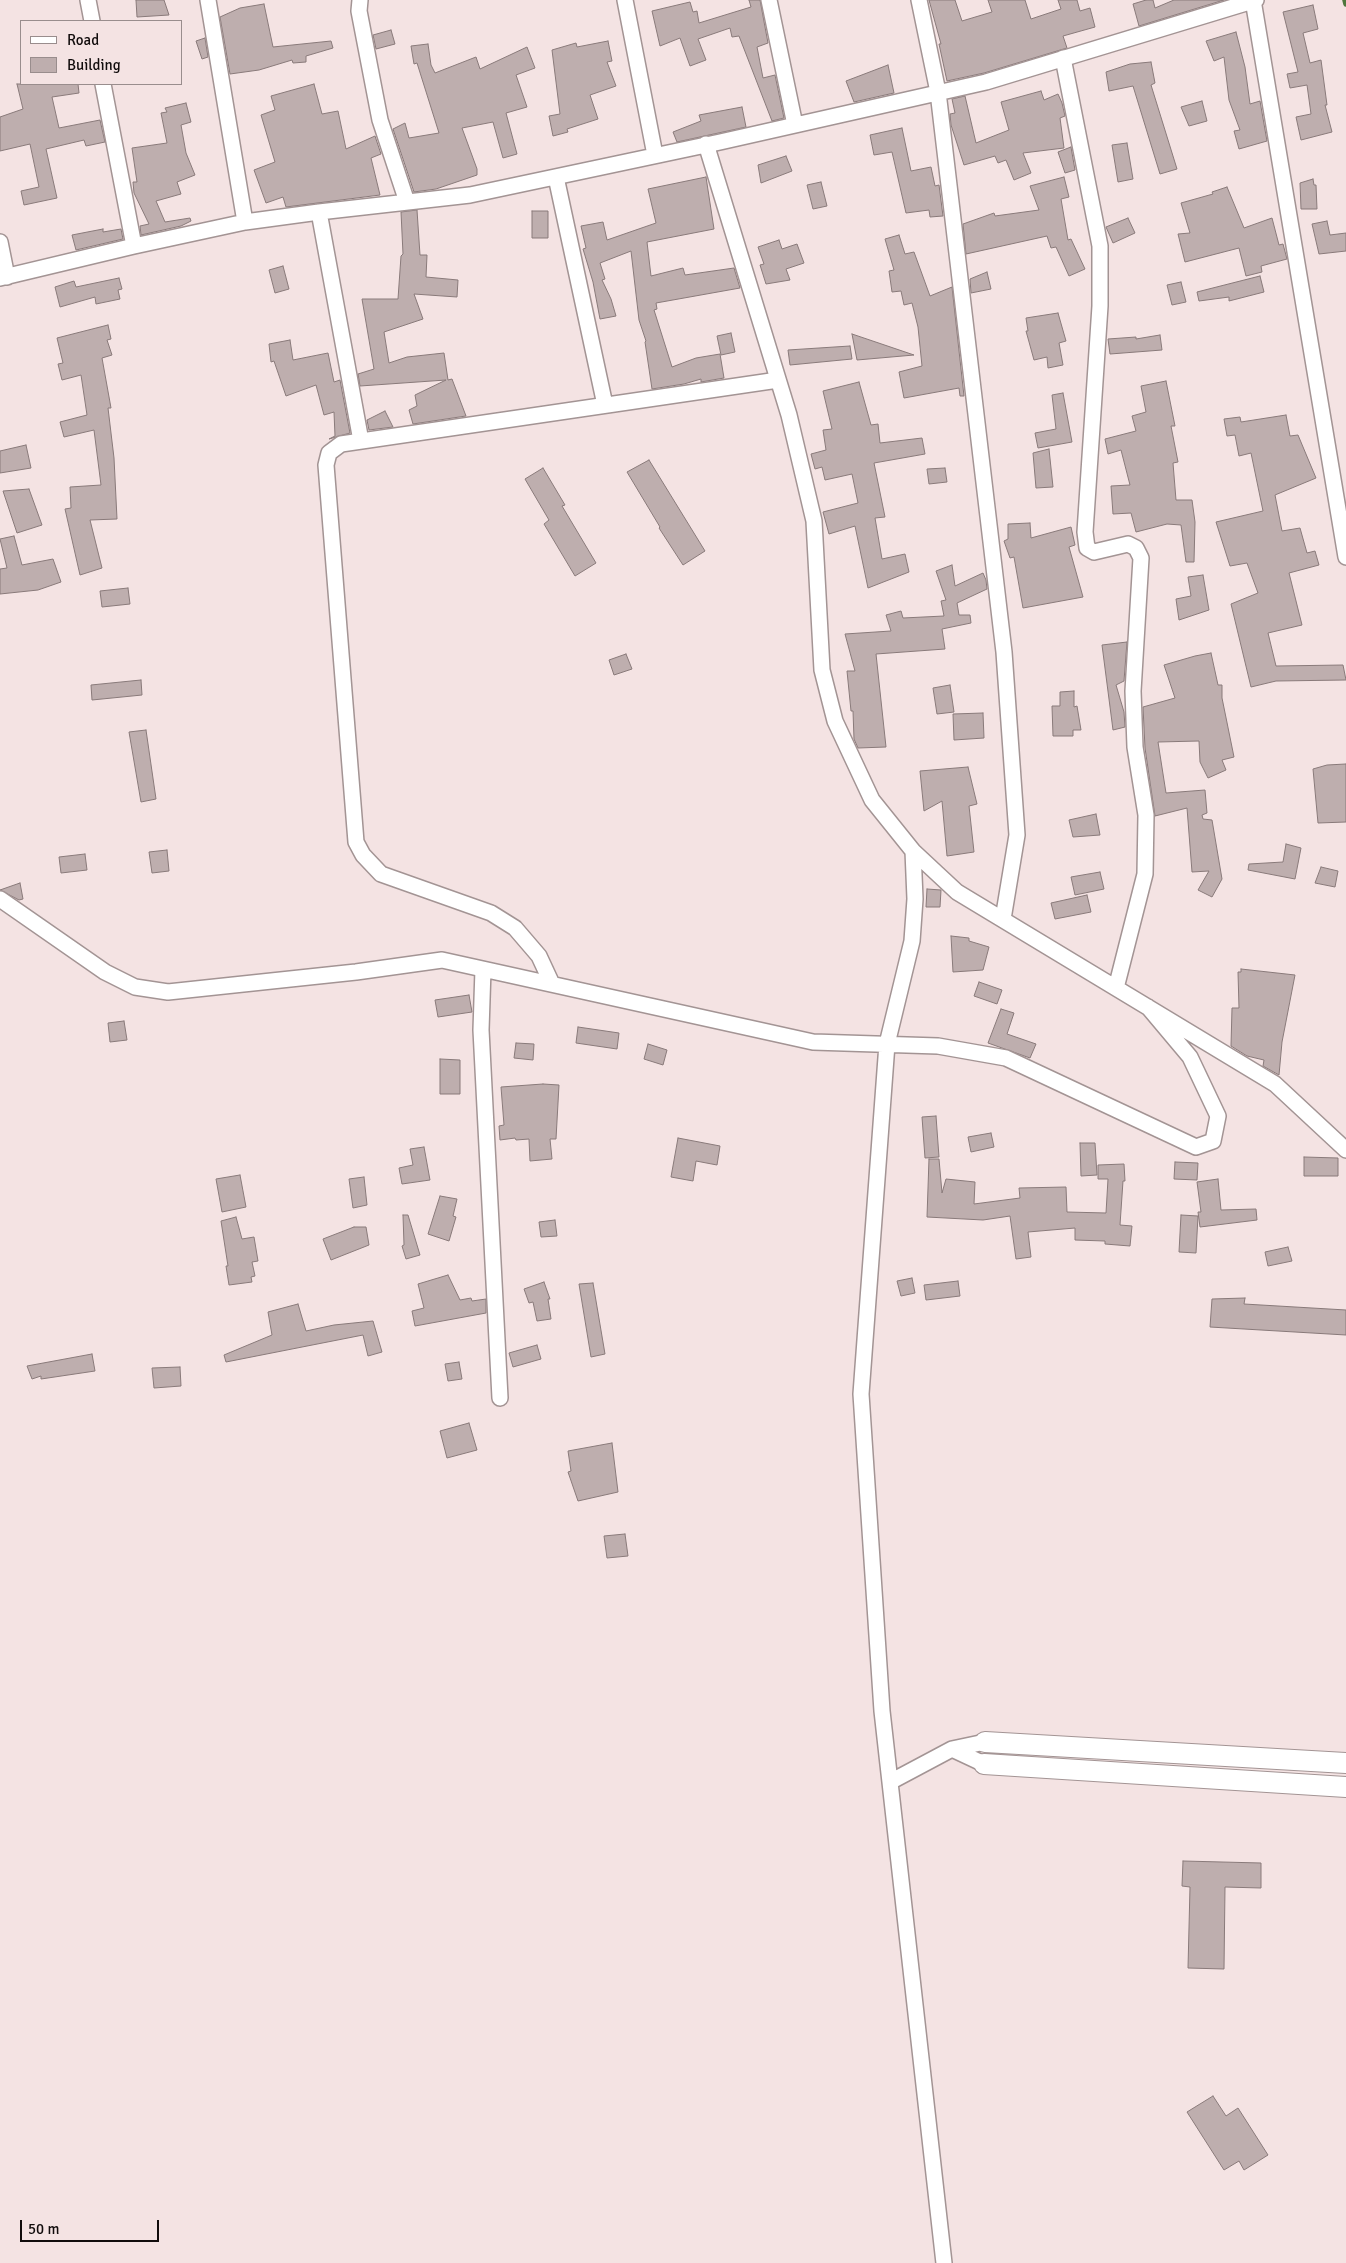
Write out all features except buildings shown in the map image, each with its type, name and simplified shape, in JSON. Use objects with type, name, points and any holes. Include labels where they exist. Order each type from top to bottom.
[{"type":"street","points":[[88,0],[92,20]]},
{"type":"street","points":[[208,0],[245,222]]},
{"type":"street","points":[[360,0],[359,11],[380,120],[407,202]]},
{"type":"street","points":[[625,0],[656,155]]},
{"type":"street","points":[[769,0],[795,125]]},
{"type":"street","points":[[919,0],[938,92],[1004,652],[1017,835],[1003,920]]},
{"type":"street","points":[[0,242],[3,277],[245,222],[470,195],[986,82],[1254,0],[1346,557]]},
{"type":"street","points":[[1063,58],[1100,246],[1100,306],[1085,532],[1087,548],[1094,552],[1128,544],[1136,548],[1141,558],[1133,691],[1135,748],[1146,815],[1145,874],[1116,988]]},
{"type":"street","points":[[103,85],[134,246]]},
{"type":"street","points":[[706,144],[778,380],[814,521],[822,670],[835,721],[872,800],[912,851],[957,892],[1274,1084],[1346,1150]]},
{"type":"street","points":[[556,177],[605,405]]},
{"type":"street","points":[[319,212],[361,441]]},
{"type":"street","points":[[552,984],[539,956],[515,928],[491,913],[381,874],[363,855],[356,842],[326,465],[329,453],[341,444],[778,380]]},
{"type":"street","points":[[912,851],[915,899],[912,941],[887,1044],[861,1394],[882,1711],[944,2263]]},
{"type":"street","points":[[0,899],[105,972],[135,986],[168,992],[356,972],[442,960],[813,1042],[938,1046],[1006,1058],[1196,1147],[1213,1141],[1218,1116],[1190,1057],[1148,1007]]},
{"type":"street","points":[[483,969],[481,1030],[500,1398]]},
{"type":"street","points":[[890,1782],[952,1749],[985,1742],[1346,1763]]},
{"type":"street","points":[[952,1749],[984,1764],[1346,1787]]},
{"type":"waterway","points":[[1345,0],[1346,4]]}]
